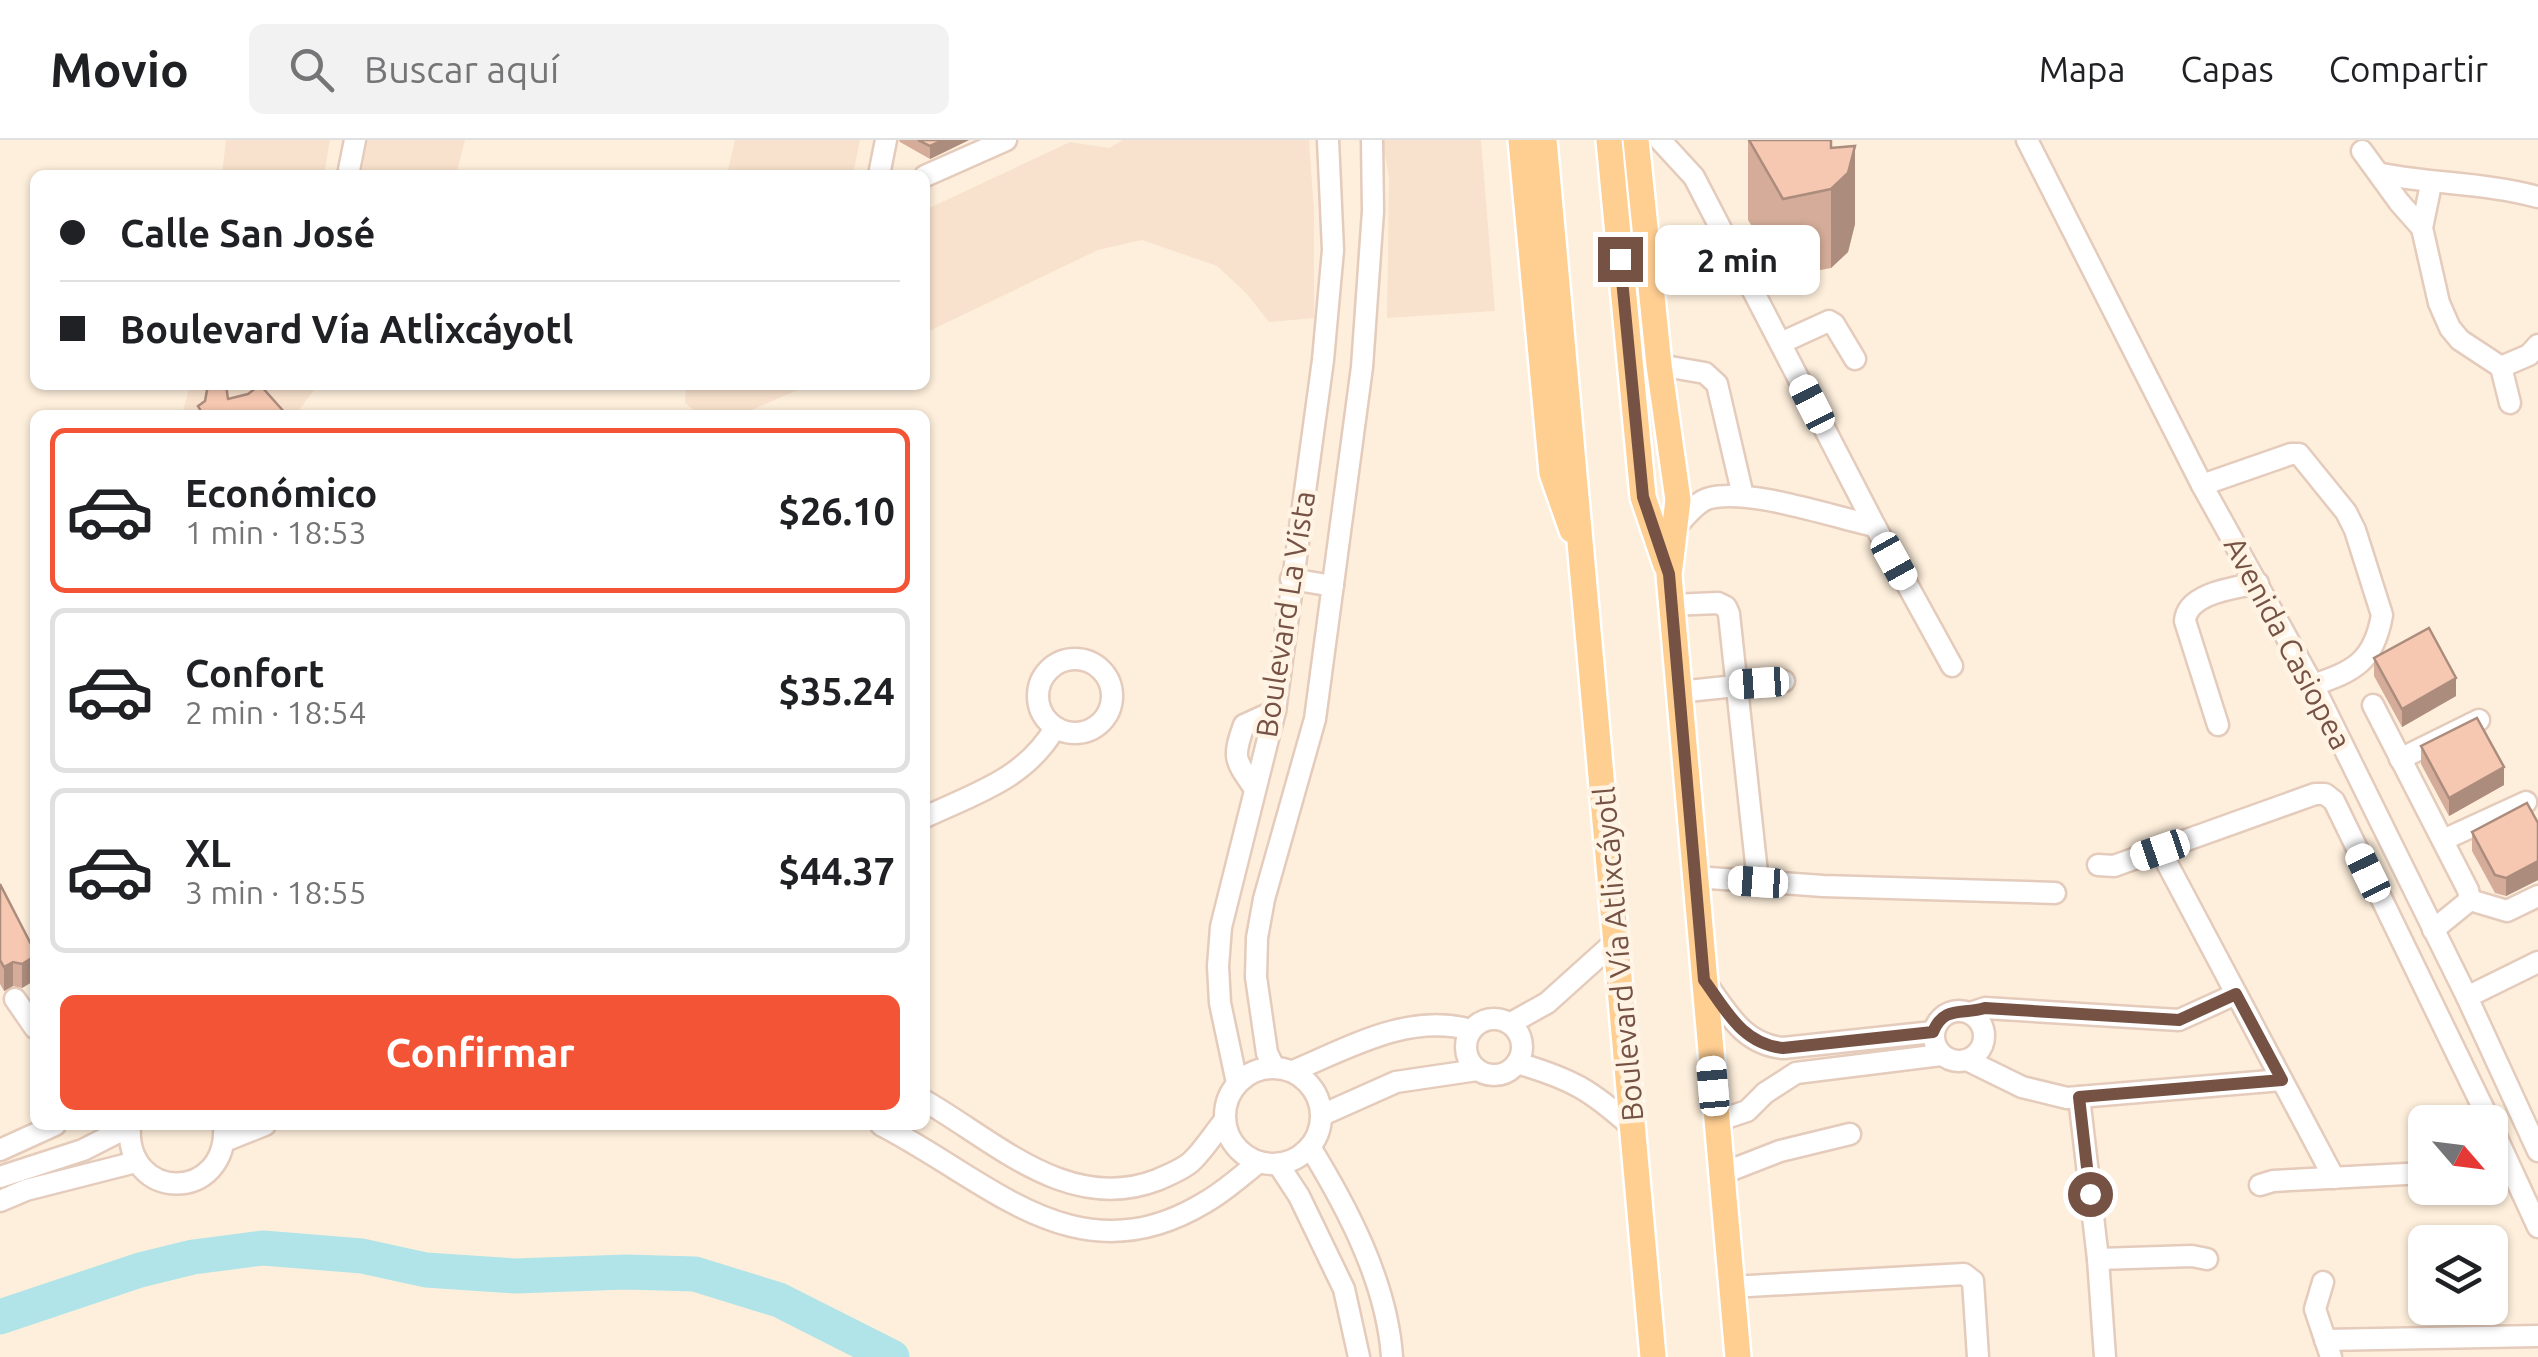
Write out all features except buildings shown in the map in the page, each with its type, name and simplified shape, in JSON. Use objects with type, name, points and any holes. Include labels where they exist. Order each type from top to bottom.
[{"type":"main road","name":"Boulevard Vía Atlixcáyotl","points":[[1521,140],[1552,473],[1583,552]]},
{"type":"main road","name":"Boulevard Vía Atlixcáyotl","points":[[1544,140],[1653,1357]]},
{"type":"main road","points":[[1608,140],[1643,497],[1669,574]]},
{"type":"main road","points":[[1636,140],[1658,365],[1678,500],[1669,574],[1671,605],[1738,1357]]},
{"type":"street","points":[[349,170],[355,140]]},
{"type":"street","points":[[881,170],[886,140]]},
{"type":"street","points":[[930,174],[1006,140]]},
{"type":"street","name":"Boulevard La Vista","points":[[1237,1083],[1220,1003],[1218,966],[1222,927],[1275,711],[1330,300],[1333,250],[1328,140]]},
{"type":"street","name":"Boulevard La Vista","points":[[1284,1069],[1268,1053],[1256,977],[1257,938],[1264,899],[1315,718],[1362,367],[1373,211],[1372,140]]},
{"type":"street","points":[[1660,140],[1694,176],[1952,666]]},
{"type":"street","name":"Avenida Casiopea","points":[[2027,140],[2202,485],[2313,685],[2538,1151]]},
{"type":"street","points":[[2362,150],[2422,228]]},
{"type":"street","points":[[2382,174],[2430,184],[2514,190],[2538,197]]},
{"type":"street","points":[[2430,184],[2422,228],[2438,303],[2450,328],[2468,348],[2501,367],[2510,403]]},
{"type":"street","points":[[1781,343],[1829,321],[1855,359]]},
{"type":"street","points":[[2501,367],[2529,356],[2538,346]]},
{"type":"street","points":[[1658,365],[1705,373],[1717,384],[1743,496]]},
{"type":"street","points":[[2202,485],[2299,454],[2346,512],[2382,614],[2380,629],[2371,652],[2349,672],[2313,685]]},
{"type":"street","points":[[1674,529],[1701,502],[1743,496],[1875,526]]},
{"type":"street","points":[[1291,580],[1332,586]]},
{"type":"street","points":[[2218,725],[2185,622],[2186,611],[2195,601],[2258,583]]},
{"type":"street","points":[[1671,605],[1726,607],[1758,882]]},
{"type":"street","points":[[1678,692],[1784,681]]},
{"type":"street","points":[[2372,706],[2470,900]]},
{"type":"street","points":[[1256,789],[1235,760],[1234,751],[1244,725],[1275,711]]},
{"type":"street","points":[[2400,758],[2479,720]]},
{"type":"street","points":[[930,815],[1012,776],[1040,753],[1055,728]]},
{"type":"street","points":[[2098,865],[2114,866],[2324,794],[2334,802],[2481,1105]]},
{"type":"street","points":[[2443,840],[2526,802]]},
{"type":"street","points":[[2160,850],[2334,1178]]},
{"type":"street","points":[[1694,878],[2055,893]]},
{"type":"street","points":[[2470,900],[2507,911],[2538,896]]},
{"type":"street","points":[[2434,930],[2470,900]]},
{"type":"street","points":[[1511,1024],[1556,996],[1617,940]]},
{"type":"street","points":[[2466,997],[2538,962]]},
{"type":"street","points":[[1704,980],[1740,1029],[1768,1046],[1783,1048],[1933,1032]]},
{"type":"street","points":[[1941,1055],[1933,1032],[1946,1013],[1958,1010],[1985,1008],[2179,1020],[2236,994]]},
{"type":"street","points":[[15,999],[30,1021]]},
{"type":"street","points":[[1716,1122],[1748,1112],[1765,1093],[1796,1073],[1941,1055],[1958,1062],[1967,1060],[1977,1054],[1984,1032],[1980,1020],[1970,1012]]},
{"type":"street","points":[[1477,1070],[1466,1051],[1471,1030],[1490,1018],[1511,1024],[1522,1042],[1518,1063]]},
{"type":"street","points":[[1359,1357],[1344,1289],[1299,1196],[1269,1163],[1242,1153],[1230,1138],[1225,1120],[1228,1100],[1237,1083],[1254,1071],[1284,1069],[1386,1032],[1450,1024],[1471,1030]]},
{"type":"street","points":[[1967,1060],[2034,1092],[2067,1098],[2282,1080]]},
{"type":"street","points":[[1322,1115],[1396,1082],[1477,1070],[1498,1075],[1518,1063],[1554,1074],[1595,1094],[1633,1128]]},
{"type":"street","points":[[891,1130],[1046,1221],[1106,1232],[1166,1222],[1201,1206],[1269,1163],[1296,1158],[1310,1146],[1319,1132],[1322,1115],[1318,1098],[1308,1082],[1284,1069]]},
{"type":"street","points":[[2079,1097],[2105,1357]]},
{"type":"street","points":[[2518,1108],[2538,1098]]},
{"type":"street","points":[[930,1105],[1036,1172],[1093,1188],[1129,1188],[1168,1175],[1189,1164],[1225,1120]]},
{"type":"street","points":[[0,1150],[44,1130]]},
{"type":"street","points":[[0,1176],[83,1150],[121,1130]]},
{"type":"street","points":[[130,1130],[129,1146],[136,1162],[156,1181],[179,1185],[200,1178],[217,1162],[224,1133]]},
{"type":"street","points":[[1721,1174],[1780,1151],[1850,1134]]},
{"type":"street","points":[[1310,1146],[1344,1202],[1376,1286],[1391,1335],[1392,1357]]},
{"type":"street","points":[[2508,1161],[2538,1227]]},
{"type":"street","points":[[0,1201],[26,1190],[136,1162]]},
{"type":"street","points":[[2508,1169],[2512,1169]]},
{"type":"street","points":[[2260,1185],[2273,1181],[2408,1174]]},
{"type":"street","points":[[2098,1259],[2208,1259]]},
{"type":"street","points":[[1731,1287],[1964,1274],[1973,1281],[1978,1357]]},
{"type":"street","points":[[2323,1282],[2315,1310],[2328,1348],[2538,1336]]},
{"type":"shaded area","points":[[226,140],[330,140],[325,170],[223,170]]},
{"type":"shaded area","points":[[368,140],[465,140],[457,170],[362,170]]},
{"type":"shaded area","points":[[735,140],[860,140],[854,170],[728,170]]},
{"type":"shaded area","points":[[1123,140],[1309,140],[1314,211],[1314,318],[1269,322],[1217,266],[1142,240],[1098,250],[930,331],[930,208],[1070,142],[1109,148]]},
{"type":"shaded area","points":[[1382,140],[1481,140],[1495,311],[1387,318],[1389,177]]},
{"type":"shaded area","points":[[189,390],[314,390],[299,410],[183,410]]},
{"type":"shaded area","points":[[686,390],[798,390],[752,410],[694,410],[685,403]]},
{"type":"waterway","points":[[0,1317],[140,1270],[193,1257],[263,1248],[362,1256],[426,1270],[515,1276],[695,1274],[779,1300],[892,1357]]},
{"type":"route","points":[[1620,259],[1643,497],[1669,574],[1704,980],[1740,1029],[1768,1046],[1783,1048],[1933,1032],[1946,1013],[1985,1008],[2179,1020],[2236,994],[2282,1080],[2079,1097],[2090,1194]]}]
